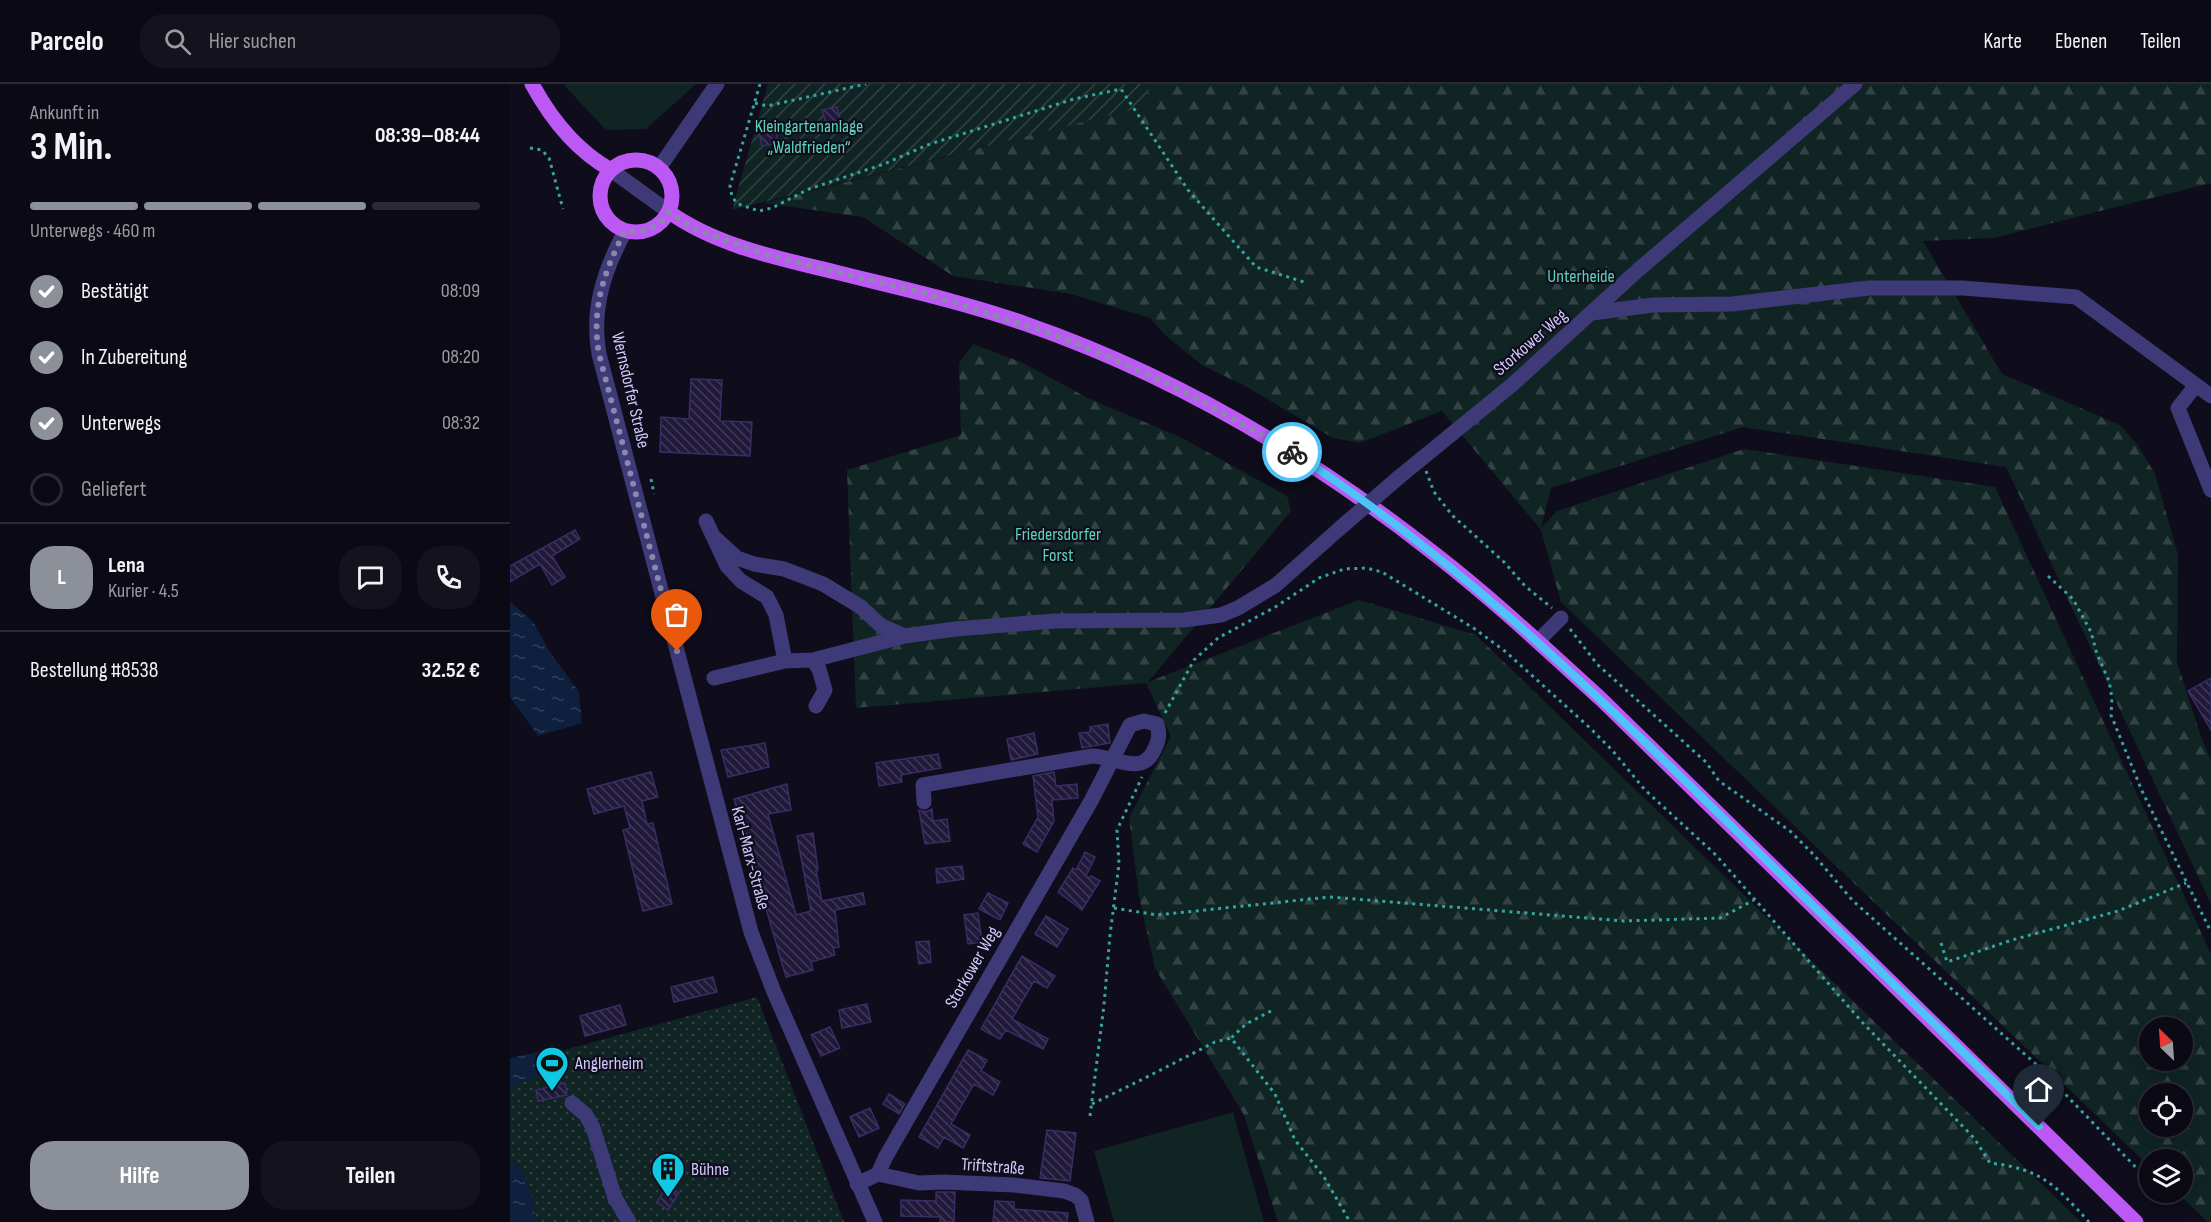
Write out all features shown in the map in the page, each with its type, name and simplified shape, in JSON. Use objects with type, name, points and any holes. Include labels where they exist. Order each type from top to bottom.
[{"type":"main road","points":[[532,84],[560,128],[592,160],[611,170]]},
{"type":"main road","points":[[629,160],[650,162],[659,168],[672,188],[672,204],[663,221],[646,231],[635,233],[625,231],[608,219],[600,201],[600,189],[611,170],[629,160]]},
{"type":"main road","points":[[669,212],[694,229],[768,255],[927,294],[1025,324],[1118,361],[1185,392],[1280,444],[1354,493],[1439,556],[1538,642],[1664,760],[2136,1222]]},
{"type":"street","points":[[659,168],[717,84]]},
{"type":"street","name":"Storkower Weg","points":[[714,678],[785,661],[813,660],[905,636],[997,624],[1184,620],[1221,615],[1238,608],[1276,585],[1398,478],[1513,384],[1637,270],[1855,84]]},
{"type":"street","points":[[611,170],[669,212]]},
{"type":"street","name":"Wernsdorfer Straße","points":[[625,231],[606,270],[598,299],[596,330],[599,354],[635,490]]},
{"type":"street","points":[[1592,313],[1653,304],[1732,304],[1869,288],[1963,288],[2076,297],[2211,396]]},
{"type":"street","points":[[2196,385],[2178,408],[2211,490]]},
{"type":"street","name":"Karl-Marx-Straße","points":[[635,490],[751,932],[774,992],[875,1222]]},
{"type":"street","points":[[706,521],[727,566],[741,581],[766,597],[776,615],[785,661]]},
{"type":"street","points":[[713,536],[736,558],[754,564],[784,569],[823,584],[861,607],[879,625],[905,636]]},
{"type":"street","points":[[1538,642],[1561,618]]},
{"type":"street","points":[[813,660],[819,669],[825,690],[816,706]]},
{"type":"street","name":"Storkower Weg","points":[[878,1174],[1091,801],[1130,726],[1144,721],[1157,724],[1160,737],[1152,754],[1143,763]]},
{"type":"street","points":[[924,801],[923,785],[1092,756],[1113,759],[1130,765],[1143,763]]},
{"type":"street","points":[[572,1103],[586,1115],[593,1128],[615,1198],[629,1222]]},
{"type":"street","points":[[857,1184],[878,1174]]},
{"type":"street","name":"Triftstraße","points":[[878,1174],[919,1184],[943,1182],[1014,1185],[1064,1191],[1081,1200],[1087,1222]]},
{"type":"path","points":[[760,84],[730,186],[732,197],[738,204],[759,211],[772,208],[809,189],[884,164],[930,144],[1074,99],[1121,89],[1188,190],[1256,267],[1305,282]]},
{"type":"path","points":[[755,103],[768,106],[866,84]]},
{"type":"path","points":[[530,148],[542,150],[549,158],[563,209]]},
{"type":"path","points":[[1422,458],[1434,492],[1452,515],[1504,562],[1525,586],[1547,603],[1597,664],[1706,762],[1719,782],[1790,831],[1853,901],[2038,1066],[2139,1171]]},
{"type":"path","points":[[651,479],[654,494]]},
{"type":"path","points":[[1167,710],[1194,660],[1218,638],[1277,606],[1318,578],[1344,569],[1366,568],[1382,572],[1475,629],[1506,652],[1590,728],[1612,750],[1645,790],[1716,855],[1862,1022],[1974,1138],[1990,1164],[2013,1166],[2041,1176],[2064,1195],[2089,1222]]},
{"type":"path","points":[[2048,576],[2073,599],[2091,632],[2097,654],[2109,681],[2112,698],[2111,715],[2142,791],[2211,932]]},
{"type":"path","points":[[1090,1116],[1119,864],[1117,830],[1143,776],[1143,763]]},
{"type":"path","points":[[1941,943],[1947,962],[2012,940],[2118,912],[2186,883]]},
{"type":"path","points":[[1114,908],[1157,915],[1330,897],[1624,921],[1720,918],[1754,900]]},
{"type":"path","points":[[1091,1104],[1215,1042],[1231,1038],[1246,1024],[1271,1011]]},
{"type":"path","points":[[1231,1038],[1275,1094],[1295,1140],[1324,1178],[1350,1222]]},
{"type":"green space","points":[[563,84],[696,84],[646,129],[606,130]]},
{"type":"green space","name":"Kleingartenanlage „Waldfrieden“","points":[[768,84],[1150,84],[1146,106],[732,210]]},
{"type":"green space","name":"Unterheide","points":[[1150,84],[2211,84],[2211,183],[1994,238],[1923,241],[2002,374],[2120,425],[2137,444],[2155,474],[2178,555],[2177,662],[2202,740],[2211,759],[2211,904],[2006,467],[1743,427],[1551,488],[1541,528],[1557,511],[1744,449],[1995,487],[2211,954],[2211,1222],[2208,1222],[2188,1203],[2193,1203],[2193,1149],[2139,1149],[2139,1156],[1561,602],[1541,530],[1442,411],[1360,443],[1333,438],[1247,387],[1202,365],[1165,335],[1150,318],[1071,294],[953,276],[863,217],[764,203],[1145,106]]},
{"type":"green space","name":"Friedersdorfer Forst","points":[[973,344],[1021,362],[1088,398],[1182,438],[1287,496],[1291,511],[1148,682],[1359,600],[1476,635],[2081,1222],[1278,1222],[1244,1115],[1155,968],[1139,896],[1129,818],[1171,736],[1146,683],[856,708],[847,470],[961,435],[959,363]]},
{"type":"green space","points":[[757,997],[844,1222],[537,1222],[525,1179],[516,1165],[510,1161],[510,1087],[563,1066],[562,1055],[554,1053]]},
{"type":"green space","points":[[1233,1112],[1264,1222],[1114,1222],[1094,1151]]},
{"type":"water","points":[[510,601],[534,623],[549,651],[579,692],[582,723],[538,736],[510,697]]},
{"type":"water","points":[[542,1051],[562,1055],[564,1066],[510,1087],[510,1058]]},
{"type":"water","points":[[510,1161],[516,1165],[525,1178],[537,1222],[510,1222]]},
{"type":"building","points":[[837,107],[841,122],[827,126],[822,110]]},
{"type":"building","points":[[776,130],[778,143],[762,146],[759,133]]},
{"type":"building","points":[[691,379],[722,380],[720,421],[752,422],[750,456],[660,452],[661,417],[689,419]]},
{"type":"building","points":[[575,530],[580,539],[552,556],[565,577],[552,585],[540,564],[510,582],[510,566]]},
{"type":"building","points":[[2211,678],[2211,730],[2188,691]]},
{"type":"building","points":[[1108,724],[1110,743],[1082,748],[1079,733],[1090,732],[1090,727]]},
{"type":"building","points":[[1034,733],[1038,754],[1011,760],[1007,739]]},
{"type":"building","points":[[765,743],[769,767],[728,777],[721,750]]},
{"type":"building","points":[[938,754],[941,768],[901,775],[902,782],[879,786],[876,763]]},
{"type":"building","points":[[651,772],[658,797],[642,801],[647,824],[653,823],[672,904],[643,911],[623,830],[630,828],[624,806],[594,814],[587,789]]},
{"type":"building","points":[[1054,772],[1056,786],[1077,784],[1078,798],[1052,800],[1054,821],[1037,852],[1023,844],[1038,817],[1033,776]]},
{"type":"building","points":[[787,784],[791,810],[768,814],[796,915],[811,911],[797,836],[813,833],[818,870],[816,870],[822,901],[863,893],[865,904],[835,910],[839,947],[833,948],[835,955],[811,962],[813,970],[786,977],[734,799]]},
{"type":"building","points":[[932,809],[933,821],[947,819],[950,841],[925,844],[919,810],[925,812]]},
{"type":"building","points":[[1085,852],[1095,857],[1086,876],[1100,881],[1082,910],[1058,892],[1073,868],[1076,870]]},
{"type":"building","points":[[962,866],[964,879],[937,883],[936,869]]},
{"type":"building","points":[[988,893],[1008,903],[1000,920],[979,909]]},
{"type":"building","points":[[978,913],[982,942],[968,944],[964,915]]},
{"type":"building","points":[[1046,916],[1068,929],[1057,947],[1035,934]]},
{"type":"building","points":[[929,941],[931,962],[919,964],[916,942]]},
{"type":"building","points":[[1022,956],[1055,976],[1047,988],[1034,981],[1012,1019],[1048,1039],[1043,1049],[1006,1030],[1000,1039],[981,1029]]},
{"type":"building","points":[[713,977],[717,992],[674,1002],[671,987]]},
{"type":"building","points":[[867,1004],[871,1022],[842,1028],[839,1010]]},
{"type":"building","points":[[620,1005],[626,1025],[585,1036],[580,1016]]},
{"type":"building","points":[[830,1027],[840,1048],[821,1056],[811,1035]]},
{"type":"building","points":[[968,1050],[987,1060],[981,1071],[1000,1082],[993,1095],[974,1084],[951,1124],[970,1135],[963,1148],[944,1137],[938,1148],[919,1137]]},
{"type":"building","name":"Anglerheim","points":[[565,1083],[567,1095],[538,1101],[536,1090]]},
{"type":"building","points":[[889,1094],[905,1104],[899,1114],[883,1104]]},
{"type":"building","points":[[870,1108],[879,1128],[859,1137],[850,1117]]},
{"type":"building","points":[[1047,1130],[1076,1133],[1070,1181],[1040,1178]]},
{"type":"building","name":"Bühne","points":[[667,1186],[679,1193],[668,1210],[657,1202]]},
{"type":"building","points":[[936,1192],[955,1192],[954,1222],[940,1222],[940,1217],[901,1216],[901,1200],[936,1201]]},
{"type":"building","points":[[995,1201],[1014,1202],[1014,1209],[1068,1213],[1067,1222],[993,1222]]},
{"type":"way so far","points":[[677,651],[599,354],[596,330],[601,284],[625,231],[635,233],[646,231],[663,221],[669,212],[694,229],[768,255],[927,294],[1052,334],[1185,392],[1292,452]]},
{"type":"place","name":"Anglerheim","points":[[552,1092]]},
{"type":"place","name":"Bühne","points":[[668,1198]]},
{"type":"route","points":[[1292,452],[1354,493],[1439,556],[1510,616],[1602,700],[2039,1126]]}]
